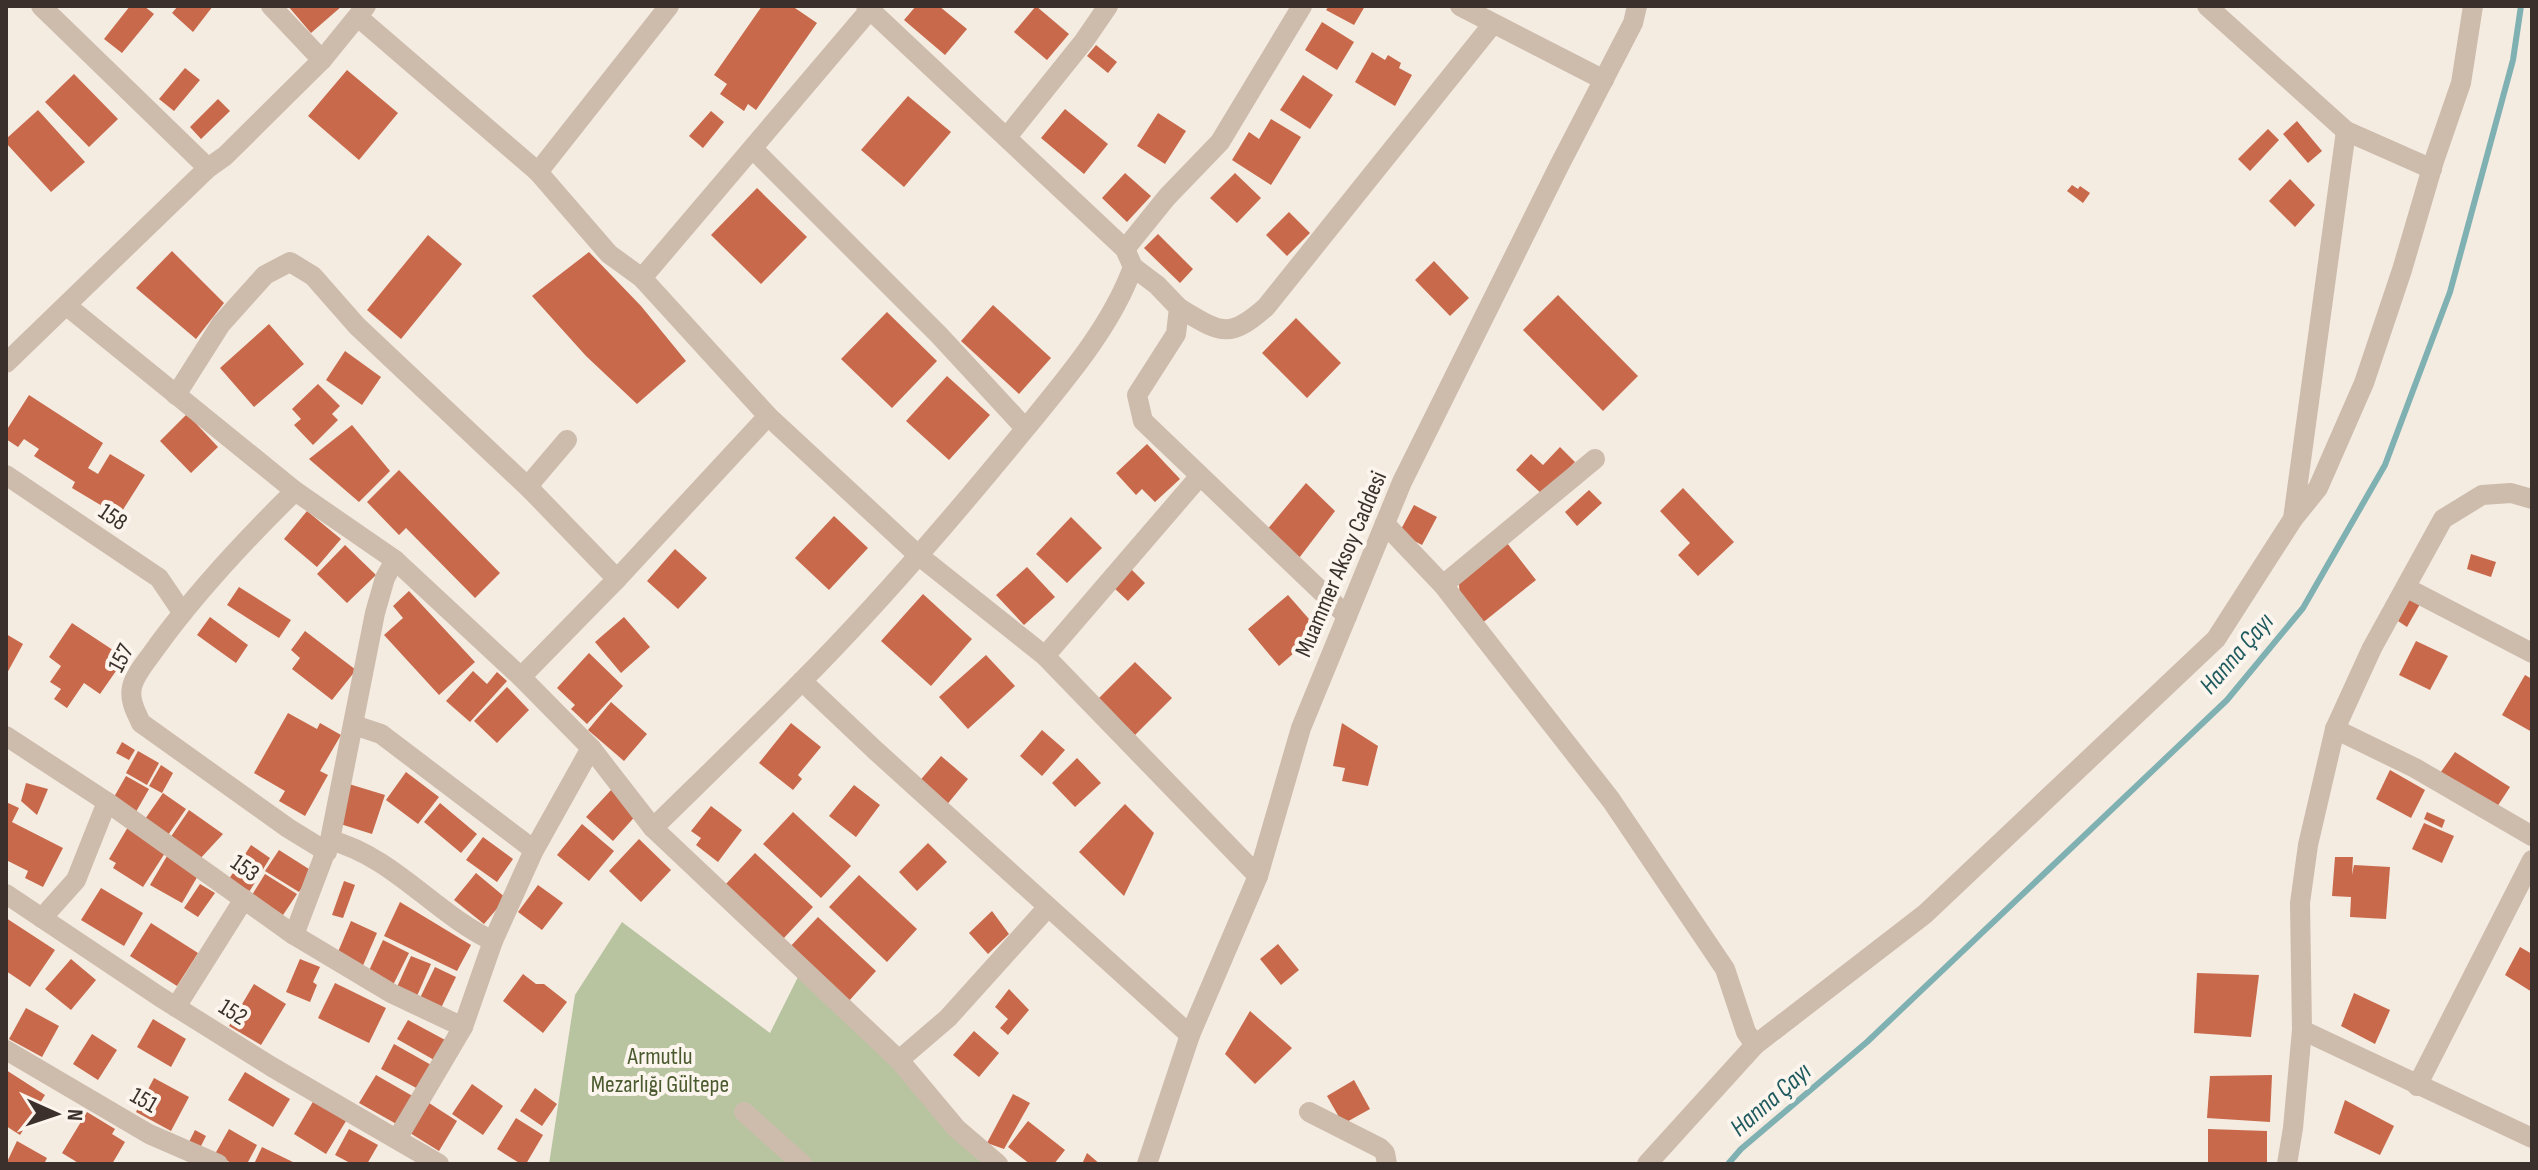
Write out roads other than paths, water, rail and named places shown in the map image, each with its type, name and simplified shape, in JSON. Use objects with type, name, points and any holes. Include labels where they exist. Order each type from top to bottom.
[{"type":"street","points":[[41,6],[208,168]]},
{"type":"street","points":[[271,6],[322,60]]},
{"type":"street","points":[[538,172],[669,6]]},
{"type":"street","points":[[1007,137],[1108,6]]},
{"type":"street","points":[[653,828],[802,681],[965,503],[1060,387],[1100,331],[1126,286],[1129,258],[1167,197],[1220,142],[1302,6]]},
{"type":"street","points":[[1460,6],[1604,80]]},
{"type":"street","name":"Muammer Aksoy Caddesi","points":[[1147,1164],[1190,1035],[1258,876],[1301,728],[1402,482],[1633,23],[1637,6]]},
{"type":"street","points":[[2207,6],[2346,131],[2432,169]]},
{"type":"street","points":[[1647,1164],[1755,1045],[1925,914],[2216,639],[2293,519],[2318,488],[2364,383],[2461,83],[2473,6]]},
{"type":"street","points":[[642,278],[870,7],[1007,137],[1179,308],[1216,330],[1243,327],[1266,307],[1492,25]]},
{"type":"street","points":[[6,363],[208,168],[225,156],[322,60],[362,11],[538,172],[609,254],[642,278],[768,416],[918,555],[1045,656],[1258,876]]},
{"type":"street","points":[[2293,519],[2346,131]]},
{"type":"street","points":[[753,149],[939,335],[1025,428]]},
{"type":"street","points":[[176,395],[221,324],[265,275],[290,262],[313,276],[357,326],[530,489],[617,579]]},
{"type":"street","points":[[67,306],[295,491],[395,560],[521,677],[591,748],[653,828],[899,1060],[956,1128],[998,1164]]},
{"type":"street","points":[[1179,308],[1176,334],[1137,395],[1143,421],[1347,616]]},
{"type":"street","points":[[521,677],[768,416]]},
{"type":"street","points":[[530,489],[533,480],[567,440]]},
{"type":"street","points":[[1443,585],[1595,459]]},
{"type":"street","name":"158","points":[[6,475],[159,578],[182,612]]},
{"type":"street","points":[[1045,656],[1199,477]]},
{"type":"street","name":"157","points":[[295,491],[232,553],[182,612],[145,663],[132,687],[132,703],[141,723],[277,821],[328,846],[370,854],[444,911],[493,941]]},
{"type":"street","points":[[2287,1164],[2302,1030],[2300,903],[2308,845],[2335,729],[2372,648],[2443,519],[2482,495],[2511,493],[2532,499]]},
{"type":"street","points":[[1385,524],[1443,585],[1611,800],[1725,969],[1746,1032],[1755,1045]]},
{"type":"street","points":[[294,935],[328,846],[375,613],[385,578],[395,560]]},
{"type":"street","points":[[2407,588],[2532,653]]},
{"type":"street","points":[[802,681],[1190,1035]]},
{"type":"street","points":[[354,725],[381,734],[534,850]]},
{"type":"street","points":[[2335,729],[2415,768],[2532,836]]},
{"type":"street","name":"153","points":[[6,736],[107,802],[294,935],[391,993],[463,1027]]},
{"type":"street","points":[[397,1139],[463,1027],[493,941],[534,850],[591,748]]},
{"type":"street","points":[[42,918],[76,880],[107,802]]},
{"type":"street","points":[[2417,1086],[2532,860]]},
{"type":"street","name":"152","points":[[6,894],[272,1067],[439,1164]]},
{"type":"street","points":[[176,1007],[244,899]]},
{"type":"street","points":[[899,1060],[948,1018],[1048,907]]},
{"type":"street","points":[[2302,1030],[2532,1138]]},
{"type":"street","name":"151","points":[[6,1050],[149,1134],[218,1164]]},
{"type":"street","points":[[744,1112],[802,1164]]},
{"type":"street","points":[[1309,1112],[1380,1148],[1387,1164]]},
{"type":"waterway","name":"Hanna Çayı","points":[[1728,1164],[1741,1149],[1867,1042],[2227,700],[2303,608],[2385,465],[2450,292],[2513,60],[2521,6]]},
{"type":"park label","name":"Armutlu Mezarlığı Gültepe","points":[[660,1070]]}]
